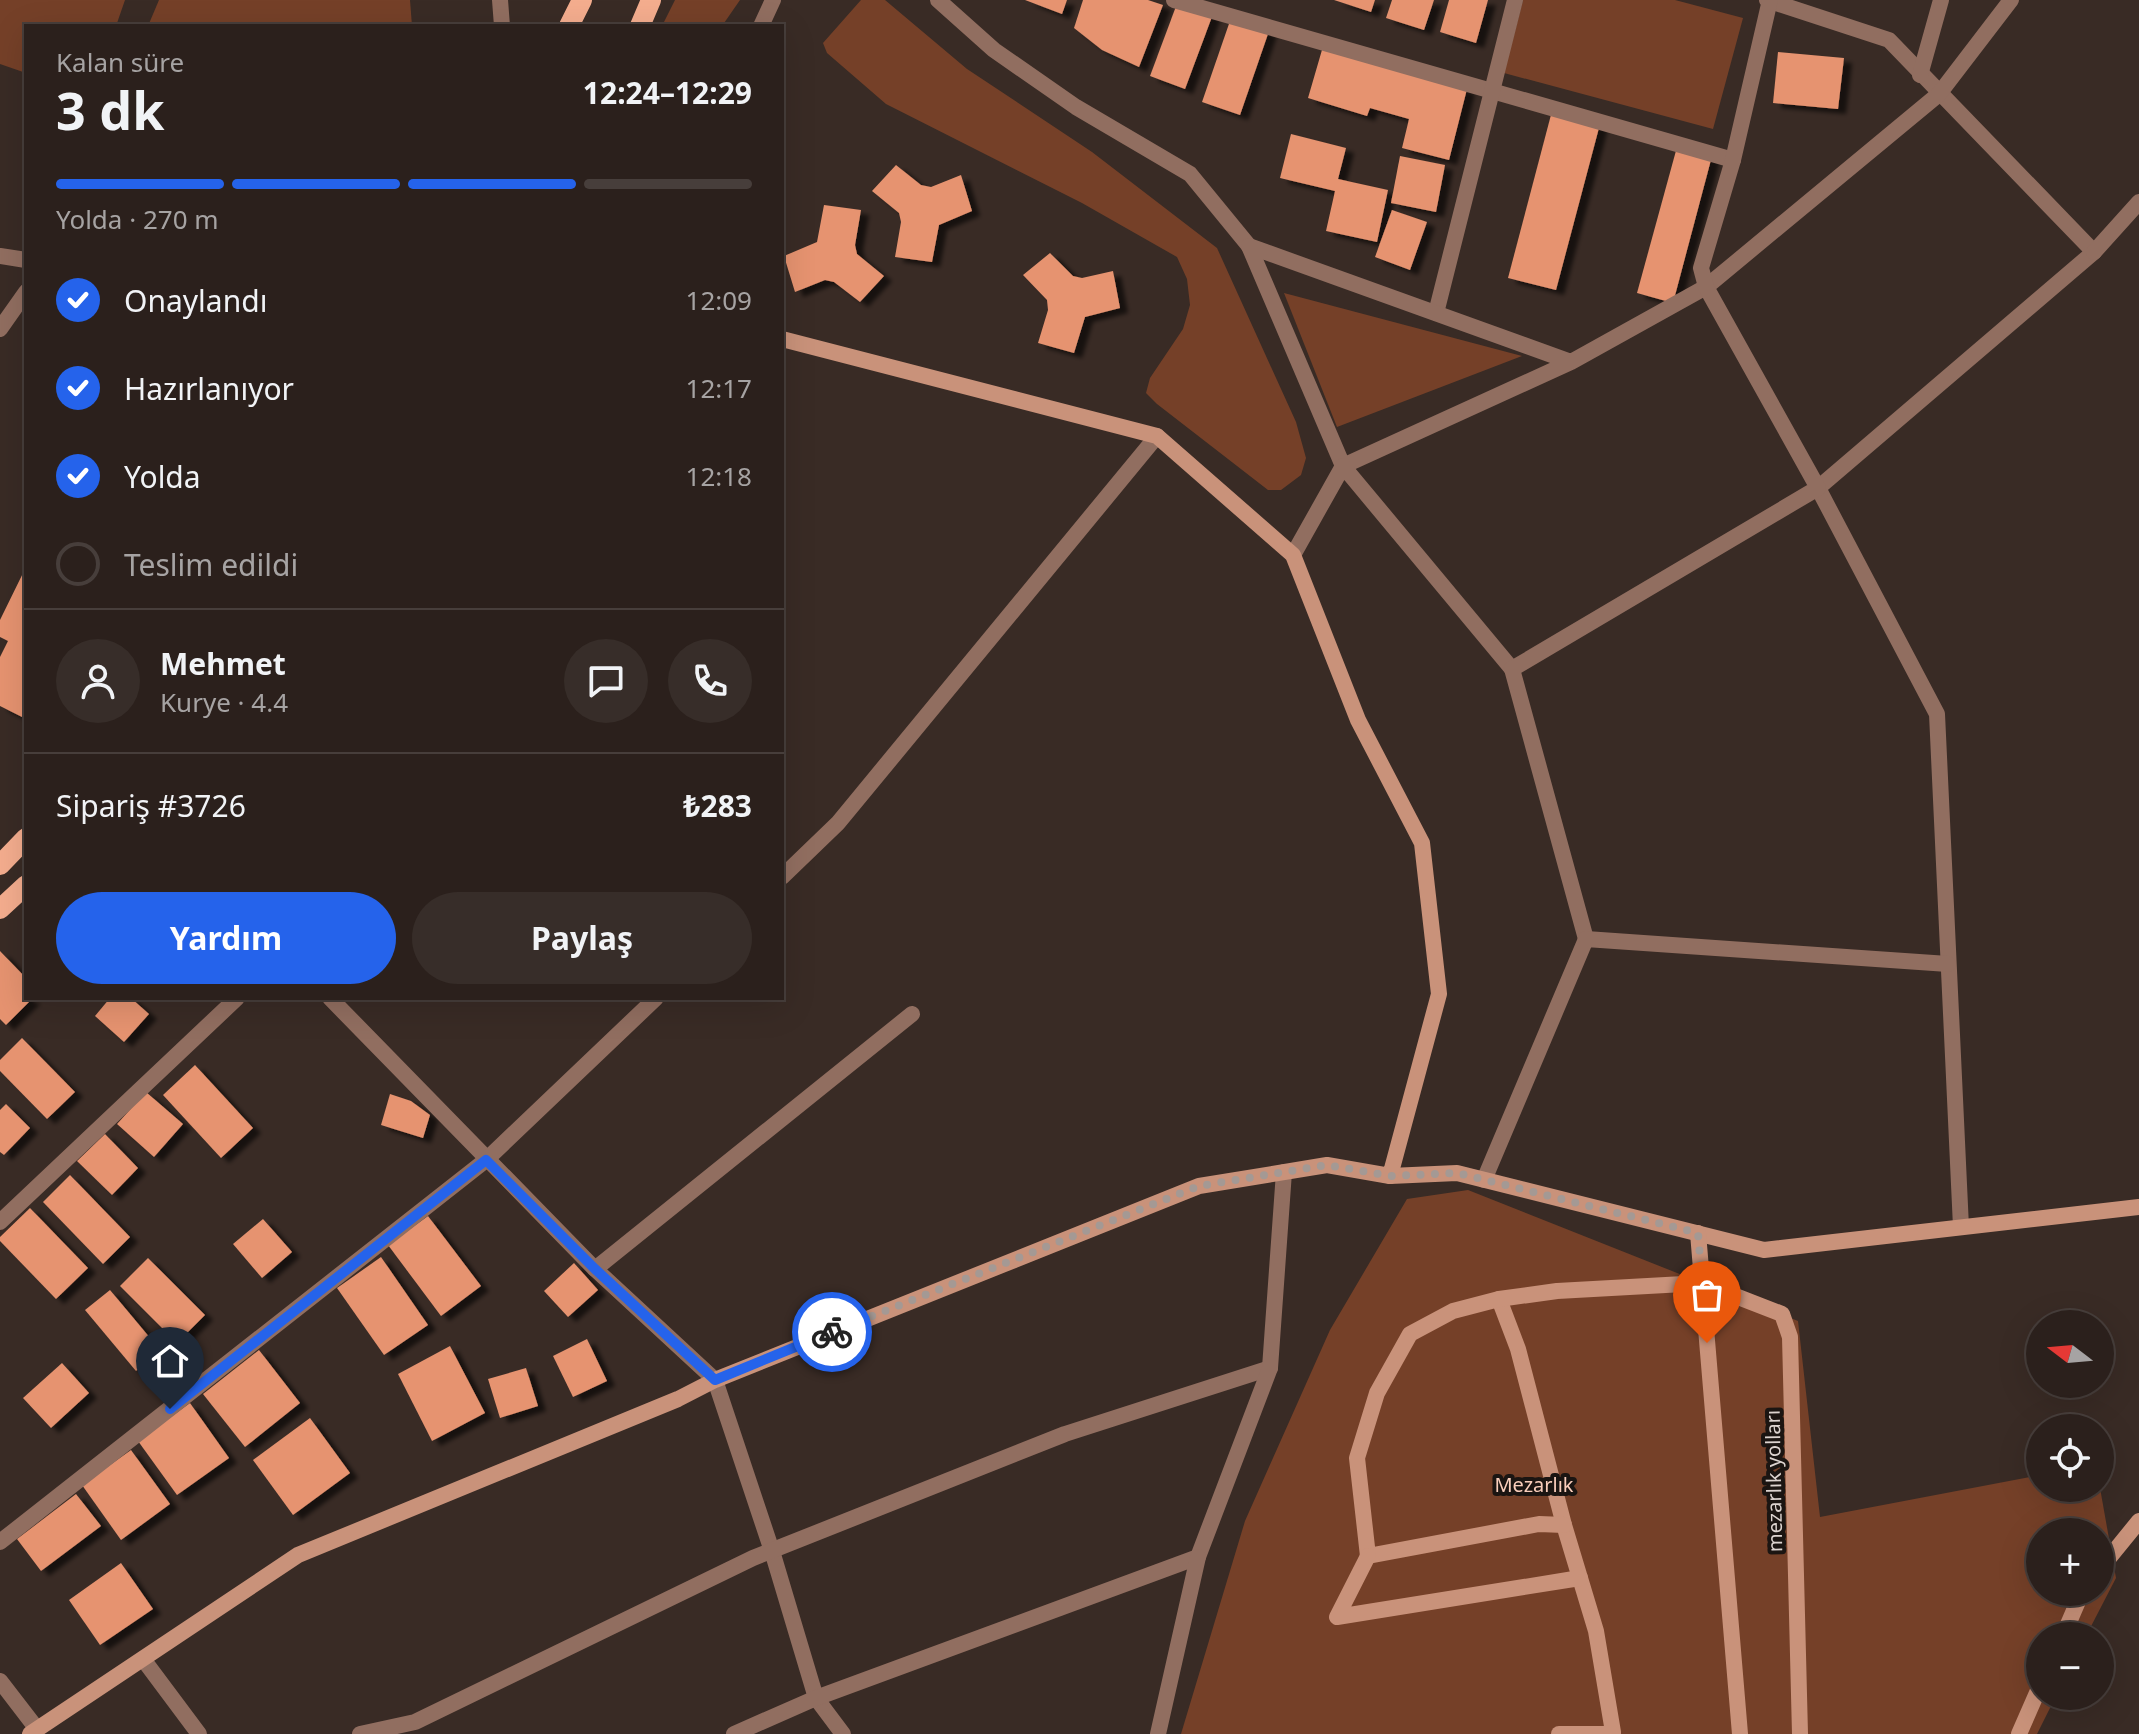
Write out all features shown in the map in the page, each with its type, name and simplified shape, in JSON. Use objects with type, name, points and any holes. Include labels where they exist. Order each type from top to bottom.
[{"type":"main road","points":[[570,24],[582,0]]},
{"type":"main road","points":[[641,24],[651,0]]},
{"type":"main road","points":[[0,865],[24,840]]},
{"type":"main road","points":[[0,909],[24,887]]},
{"type":"street","points":[[500,0],[502,24]]},
{"type":"street","points":[[762,24],[773,0]]},
{"type":"street","points":[[938,0],[1006,58],[1076,107],[1190,174],[1249,246],[1343,466],[1512,669],[1586,939],[1484,1180]]},
{"type":"street","points":[[1174,0],[1733,160]]},
{"type":"street","points":[[1436,313],[1515,0]]},
{"type":"street","points":[[1961,1227],[1937,714],[1818,488],[1706,287],[1701,268],[1733,160],[1769,0],[1889,40],[2094,252]]},
{"type":"street","points":[[1920,75],[1941,0]]},
{"type":"street","points":[[1293,555],[1343,466],[1571,362],[1706,287],[1939,94],[2011,0]]},
{"type":"street","points":[[1512,669],[1818,488],[2094,252],[2139,202]]},
{"type":"street","points":[[1249,246],[1571,362]]},
{"type":"street","points":[[0,256],[24,260]]},
{"type":"street","points":[[0,329],[24,295]]},
{"type":"street","points":[[784,340],[1157,436],[1293,555],[1358,720],[1422,843],[1439,994],[1390,1176]]},
{"type":"street","points":[[784,875],[838,823],[1157,436]]},
{"type":"street","points":[[1586,939],[1948,964]]},
{"type":"street","points":[[0,1222],[235,1000]]},
{"type":"street","points":[[332,1000],[595,1269],[715,1380],[772,1551],[816,1698],[843,1734]]},
{"type":"street","points":[[0,1542],[486,1160],[654,1000]]},
{"type":"street","points":[[595,1269],[912,1014]]},
{"type":"street","points":[[0,1681],[34,1732],[298,1555],[678,1399],[715,1380],[1199,1186],[1327,1165],[1390,1176],[1457,1173],[1764,1250],[2139,1207]]},
{"type":"street","points":[[1158,1734],[1198,1557],[1270,1368],[1284,1172]]},
{"type":"street","points":[[1698,1233],[1740,1734]]},
{"type":"street","name":"mezarlık yolları","points":[[1368,1556],[1357,1458],[1377,1393],[1410,1334],[1453,1311],[1499,1299],[1557,1291],[1702,1283],[1782,1314],[1790,1337],[1800,1734]]},
{"type":"street","points":[[1499,1299],[1518,1349],[1564,1525],[1596,1631],[1613,1733],[1559,1734]]},
{"type":"street","points":[[360,1734],[416,1730],[772,1551],[1065,1434],[1270,1368]]},
{"type":"street","points":[[2114,1552],[2139,1521]]},
{"type":"street","points":[[1564,1525],[1539,1524],[1368,1556],[1337,1617],[1580,1578]]},
{"type":"street","points":[[734,1734],[816,1698],[1198,1557]]},
{"type":"street","points":[[143,1659],[199,1734]]},
{"type":"street","points":[[2019,1734],[2030,1710]]},
{"type":"green space","points":[[0,0],[125,0],[117,24],[24,24],[24,72],[0,64]]},
{"type":"green space","points":[[159,0],[410,0],[412,24],[149,24]]},
{"type":"green space","points":[[675,0],[740,0],[723,24],[663,24]]},
{"type":"green space","points":[[861,0],[885,0],[967,69],[1092,152],[1217,248],[1296,422],[1306,458],[1301,475],[1281,490],[1268,490],[1146,393],[1150,378],[1183,329],[1190,305],[1187,279],[1177,257],[1082,203],[886,104],[827,53],[823,43]]},
{"type":"green space","points":[[1523,0],[1675,0],[1743,18],[1713,129],[1504,73]]},
{"type":"green space","points":[[1284,293],[1522,356],[1337,427]]},
{"type":"green space","name":"Mezarlık","points":[[1468,1190],[1798,1321],[1820,1517],[2026,1478],[2026,1502],[2102,1502],[2105,1518],[2026,1518],[2026,1606],[2102,1606],[2093,1622],[2026,1622],[2026,1710],[2049,1710],[2037,1734],[1181,1734],[1245,1521],[1330,1330],[1407,1199]]},
{"type":"building","points":[[1025,0],[1067,0],[1062,14]]},
{"type":"building","points":[[1083,0],[1148,0],[1163,5],[1139,67],[1102,50],[1074,28]]},
{"type":"building","points":[[1334,0],[1375,0],[1371,12]]},
{"type":"building","points":[[1392,0],[1434,0],[1424,30],[1386,18]]},
{"type":"building","points":[[1449,0],[1488,0],[1476,43],[1440,32]]},
{"type":"building","points":[[1178,1],[1213,14],[1185,89],[1150,76]]},
{"type":"building","points":[[1231,18],[1269,31],[1240,115],[1202,102]]},
{"type":"building","points":[[1324,43],[1467,89],[1449,160],[1402,148],[1409,119],[1370,108],[1367,116],[1308,98]]},
{"type":"building","points":[[1778,52],[1844,58],[1838,109],[1773,103]]},
{"type":"building","points":[[1552,111],[1600,124],[1556,290],[1508,278]]},
{"type":"building","points":[[1291,134],[1346,148],[1338,179],[1388,190],[1377,242],[1326,231],[1335,191],[1280,178]]},
{"type":"building","points":[[1677,147],[1712,156],[1673,303],[1637,293]]},
{"type":"building","points":[[1400,156],[1445,165],[1436,212],[1391,203]]},
{"type":"building","points":[[896,165],[921,185],[931,187],[961,175],[972,211],[939,225],[932,262],[895,257],[901,222],[899,213],[872,191]]},
{"type":"building","points":[[824,205],[861,210],[855,245],[857,254],[884,276],[860,302],[834,282],[825,280],[795,292],[784,256],[817,242]]},
{"type":"building","points":[[1392,210],[1427,222],[1410,270],[1375,257]]},
{"type":"building","points":[[1050,253],[1073,276],[1082,278],[1113,271],[1120,308],[1085,317],[1074,353],[1038,343],[1048,310],[1047,300],[1023,275]]},
{"type":"building","points":[[24,571],[24,718],[0,706],[0,657],[8,641],[0,637],[0,620]]},
{"type":"building","points":[[0,951],[24,976],[24,1000],[31,1000],[6,1025],[0,1019]]},
{"type":"building","points":[[108,1000],[133,1000],[149,1014],[124,1042],[95,1016]]},
{"type":"building","points":[[22,1038],[75,1092],[47,1119],[0,1071],[0,1060]]},
{"type":"building","points":[[195,1065],[253,1128],[221,1158],[163,1095]]},
{"type":"building","points":[[146,1092],[183,1124],[154,1157],[117,1124]]},
{"type":"building","points":[[390,1094],[411,1101],[430,1115],[423,1138],[381,1125]]},
{"type":"building","points":[[6,1104],[30,1128],[4,1155],[0,1152],[0,1110]]},
{"type":"building","points":[[105,1134],[138,1168],[112,1195],[77,1161]]},
{"type":"building","points":[[70,1175],[130,1237],[103,1264],[43,1202]]},
{"type":"building","points":[[30,1208],[88,1268],[56,1299],[0,1241],[0,1237]]},
{"type":"building","points":[[428,1216],[481,1286],[441,1316],[388,1245]]},
{"type":"building","points":[[263,1219],[292,1252],[262,1278],[233,1244]]},
{"type":"building","points":[[381,1257],[428,1325],[384,1355],[337,1288]]},
{"type":"building","points":[[148,1258],[205,1315],[177,1343],[120,1286]]},
{"type":"building","points":[[574,1263],[598,1290],[568,1317],[544,1291]]},
{"type":"building","points":[[110,1290],[161,1351],[136,1371],[85,1310]]},
{"type":"building","points":[[587,1339],[607,1381],[573,1397],[553,1356]]},
{"type":"building","points":[[450,1346],[485,1413],[432,1441],[398,1374]]},
{"type":"building","points":[[259,1350],[300,1403],[245,1447],[203,1394]]},
{"type":"building","points":[[62,1363],[89,1393],[51,1428],[23,1398]]},
{"type":"building","points":[[526,1368],[538,1406],[500,1418],[488,1379]]},
{"type":"building","points":[[190,1403],[229,1458],[177,1495],[138,1441]]},
{"type":"building","points":[[310,1418],[350,1473],[293,1515],[253,1460]]},
{"type":"building","points":[[131,1450],[170,1504],[121,1540],[82,1485]]},
{"type":"building","points":[[76,1494],[101,1526],[41,1571],[17,1539]]},
{"type":"building","points":[[121,1563],[153,1609],[100,1645],[69,1600]]},
{"type":"way so far","points":[[832,1332],[1199,1186],[1327,1165],[1390,1176],[1457,1173],[1698,1233],[1707,1343]]},
{"type":"route","points":[[170,1409],[486,1160],[595,1269],[715,1380],[832,1332]]}]
